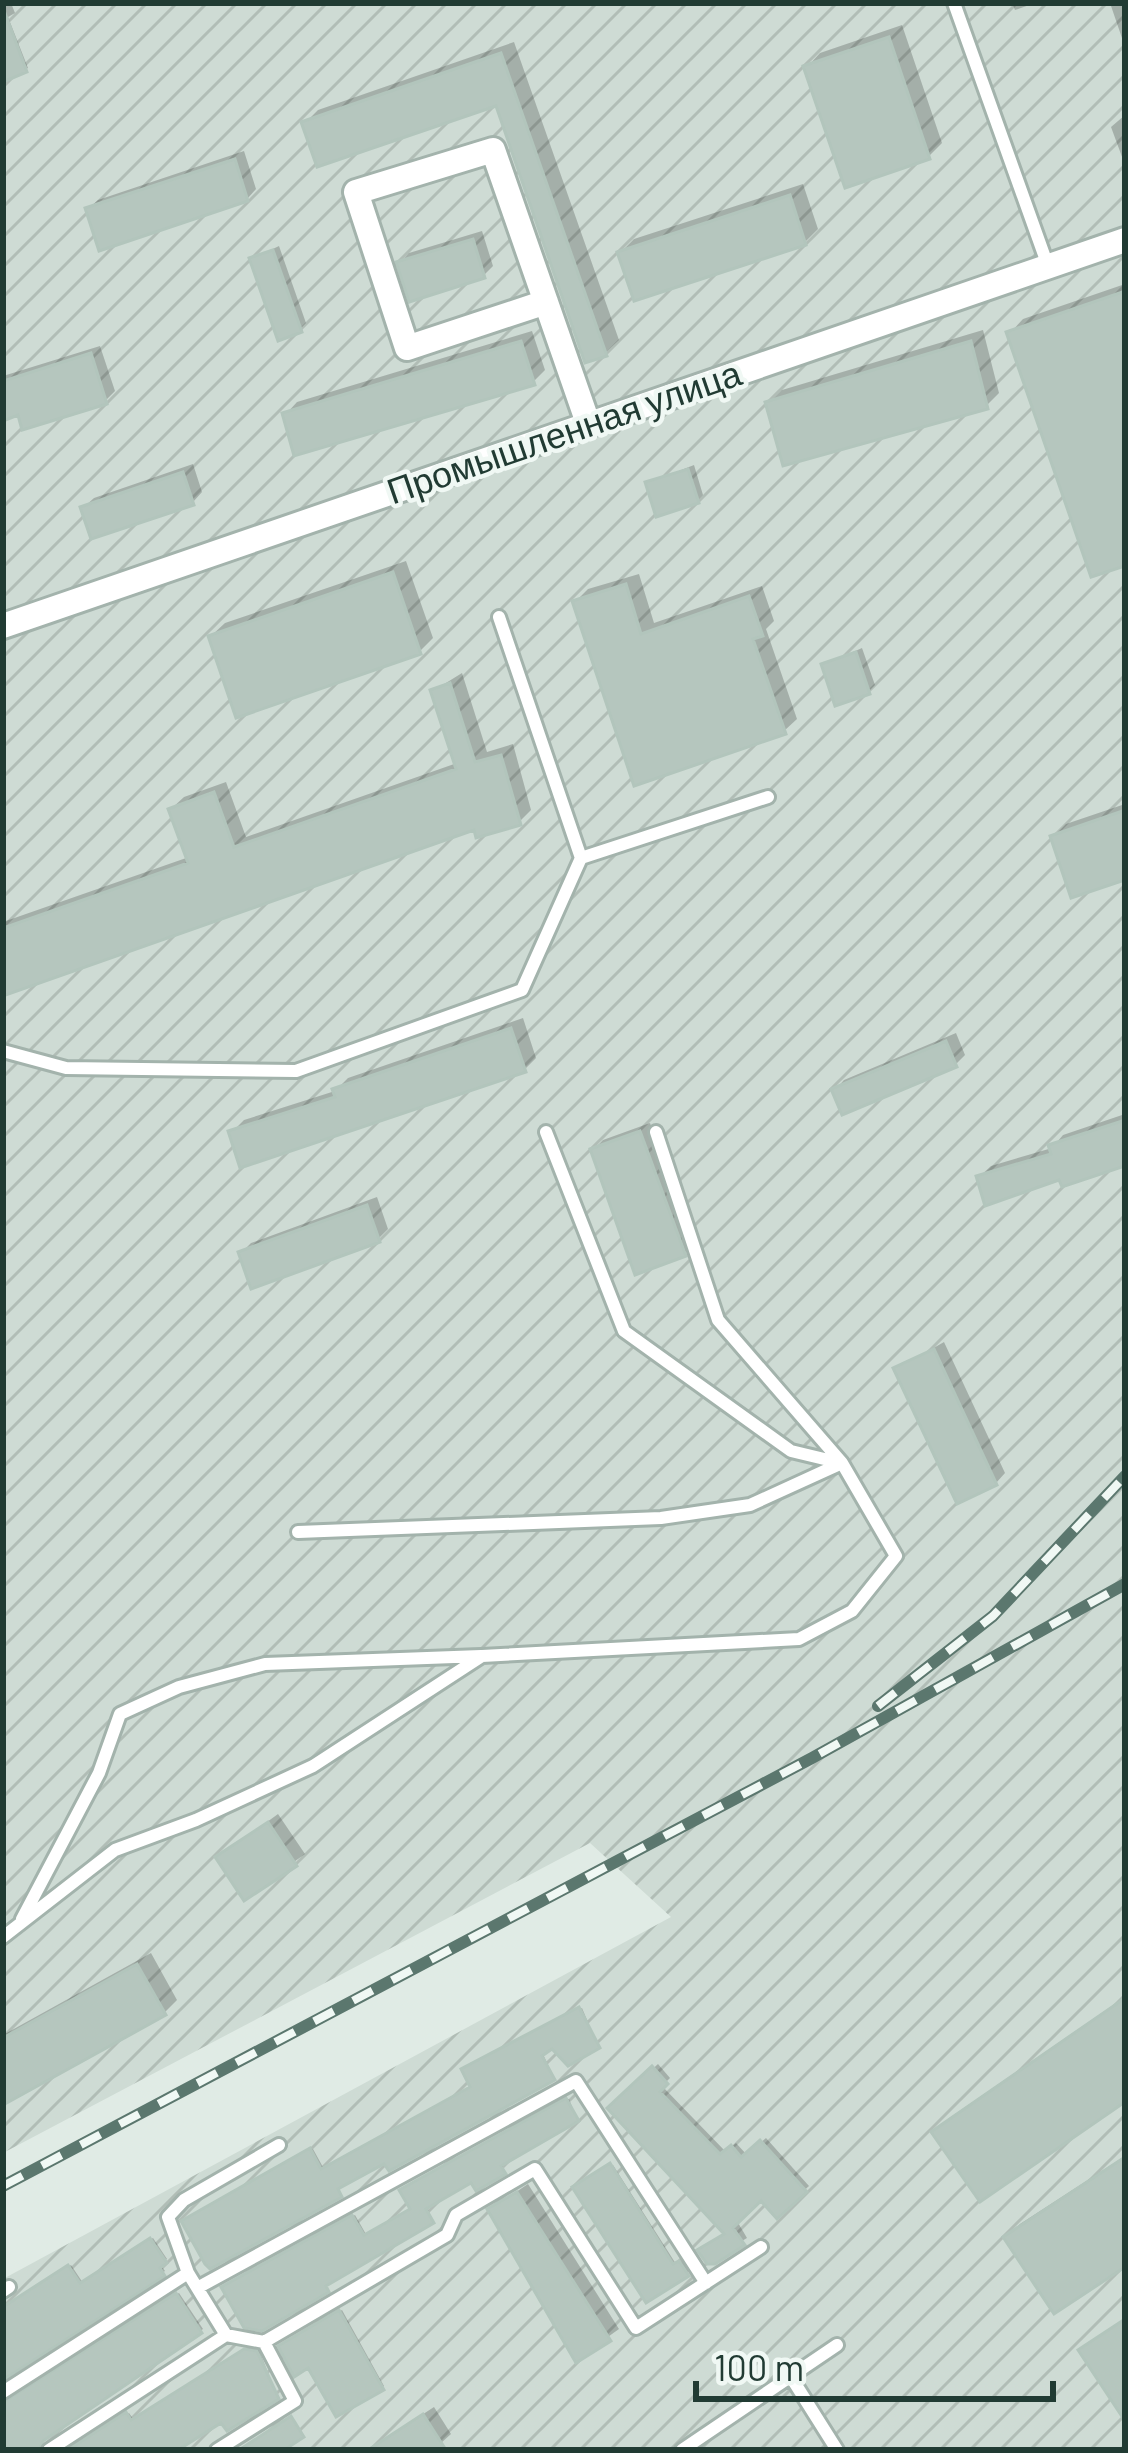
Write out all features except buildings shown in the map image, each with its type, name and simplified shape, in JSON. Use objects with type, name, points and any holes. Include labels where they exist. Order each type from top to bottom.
[{"type":"street","points":[[546,302],[407,348],[356,192],[494,150],[588,423]]},
{"type":"street","name":"Промышленная улица","points":[[3,626],[1125,240]]},
{"type":"lane","points":[[954,3],[1048,266]]},
{"type":"lane","points":[[3,1051],[66,1068],[296,1071],[522,990],[581,858],[499,617]]},
{"type":"lane","points":[[581,858],[768,796]]},
{"type":"lane","points":[[546,1132],[624,1331],[790,1451],[842,1463]]},
{"type":"lane","points":[[19,1924],[99,1773],[120,1714],[179,1687],[265,1664],[799,1639],[852,1611],[896,1556],[842,1463],[718,1320],[656,1132]]},
{"type":"lane","points":[[298,1532],[661,1518],[750,1504],[842,1463]]},
{"type":"lane","points":[[3,1937],[115,1850],[313,1766],[482,1656]]},
{"type":"lane","points":[[199,2287],[576,2081],[706,2283]]},
{"type":"lane","points":[[226,2336],[188,2273],[168,2218],[184,2200],[279,2145]]},
{"type":"lane","points":[[49,2450],[226,2336],[264,2342],[447,2235],[456,2215],[535,2169],[636,2328],[761,2247]]},
{"type":"lane","points":[[3,2392],[188,2273]]},
{"type":"lane","points":[[217,2450],[295,2401],[264,2342]]},
{"type":"lane","points":[[682,2450],[837,2345]]},
{"type":"lane","points":[[791,2377],[837,2450]]},
{"type":"shaded area","points":[[3,3],[1125,3],[1125,2450],[3,2450],[3,2279],[671,1917],[590,1843],[3,2153]]},
{"type":"railway","points":[[878,1706],[993,1616],[1125,1476]]},
{"type":"railway","points":[[3,2186],[812,1758],[1125,1584]]}]
